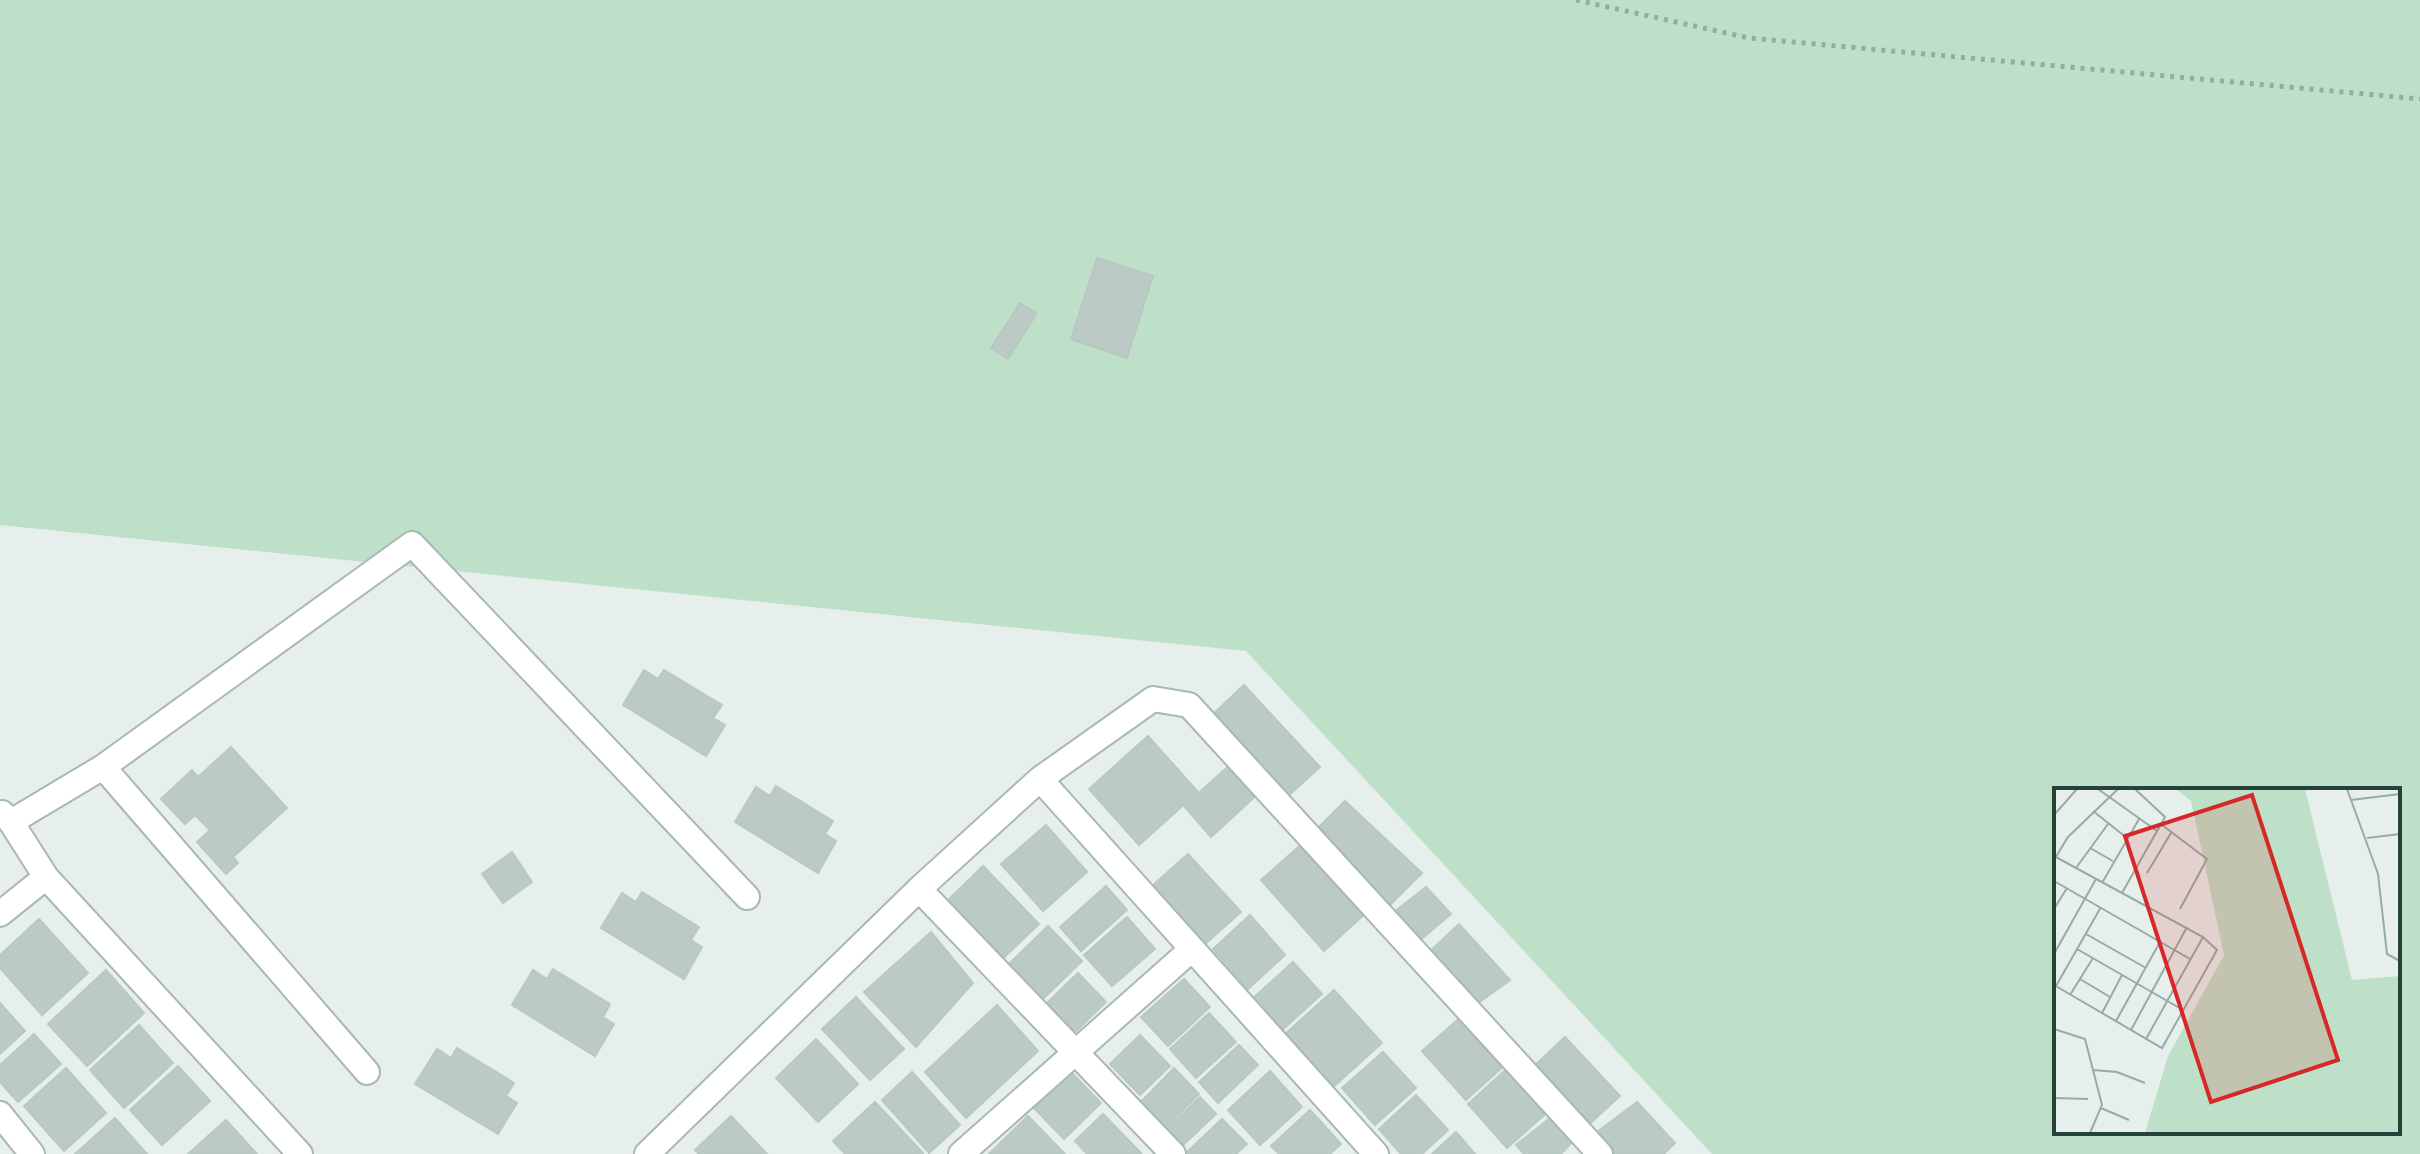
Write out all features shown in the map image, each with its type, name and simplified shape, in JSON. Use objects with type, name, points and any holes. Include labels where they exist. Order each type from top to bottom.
[{"type":"street","points":[[300,1154],[46,877],[6,817],[103,767],[412,544],[747,897]]},
{"type":"street","points":[[647,1154],[919,889],[1040,779],[1153,699],[1189,705],[1587,1150]]},
{"type":"street","points":[[103,767],[367,1072]]},
{"type":"street","points":[[1040,779],[1376,1154]]},
{"type":"street","points":[[0,914],[46,877]]},
{"type":"street","points":[[919,889],[1173,1154]]},
{"type":"street","points":[[966,1153],[1192,949]]},
{"type":"street","points":[[0,1114],[24,1151]]},
{"type":"path","points":[[1576,0],[1749,38],[2420,99]]},
{"type":"green space","points":[[0,0],[2420,0],[2420,1154],[1712,1154],[1246,651],[0,525]]},
{"type":"building","points":[[1097,258],[1153,276],[1127,358],[1071,339]]},
{"type":"building","points":[[1020,303],[1037,313],[1008,359],[991,348]]},
{"type":"building","points":[[644,670],[658,679],[664,670],[722,705],[713,718],[725,725],[706,756],[623,705]]},
{"type":"building","points":[[1244,685],[1320,767],[1286,798],[1211,716]]},
{"type":"building","points":[[1148,736],[1198,792],[1139,845],[1089,789]]},
{"type":"building","points":[[231,747],[287,808],[233,857],[238,863],[226,874],[197,842],[210,830],[195,815],[185,824],[161,799],[192,770],[198,777]]},
{"type":"building","points":[[1232,763],[1259,793],[1211,837],[1184,806]]},
{"type":"building","points":[[776,786],[833,821],[825,834],[836,841],[818,873],[735,822],[756,787],[770,796]]},
{"type":"building","points":[[1345,801],[1422,873],[1386,909],[1314,832]]},
{"type":"building","points":[[1046,825],[1087,872],[1043,911],[1001,864]]},
{"type":"building","points":[[1304,842],[1366,913],[1324,951],[1261,880]]},
{"type":"building","points":[[512,852],[532,882],[503,903],[482,874]]},
{"type":"building","points":[[1188,854],[1241,912],[1204,945],[1152,886]]},
{"type":"building","points":[[983,866],[1039,924],[996,965],[940,908]]},
{"type":"building","points":[[1106,886],[1127,910],[1081,951],[1060,927]]},
{"type":"building","points":[[1426,887],[1451,914],[1417,943],[1390,915]]},
{"type":"building","points":[[642,892],[699,927],[691,940],[702,947],[684,979],[601,928],[622,893],[636,902]]},
{"type":"building","points":[[1250,915],[1285,955],[1248,989],[1213,949]]},
{"type":"building","points":[[1127,917],[1155,949],[1112,986],[1084,955]]},
{"type":"building","points":[[39,919],[88,973],[42,1015],[0,968],[0,955]]},
{"type":"building","points":[[1459,924],[1510,980],[1474,1006],[1427,954]]},
{"type":"building","points":[[1048,926],[1082,961],[1042,1000],[1008,965]]},
{"type":"building","points":[[931,932],[973,983],[916,1047],[864,992]]},
{"type":"building","points":[[1293,962],[1322,994],[1281,1031],[1252,999]]},
{"type":"building","points":[[553,969],[610,1004],[603,1017],[614,1024],[595,1056],[512,1005],[533,970],[547,979]]},
{"type":"building","points":[[106,970],[144,1013],[87,1066],[48,1024]]},
{"type":"building","points":[[1078,973],[1106,1002],[1074,1033],[1046,1004]]},
{"type":"building","points":[[1184,979],[1210,1007],[1168,1046],[1141,1017]]},
{"type":"building","points":[[1334,990],[1382,1043],[1333,1087],[1285,1034]]},
{"type":"building","points":[[856,997],[904,1049],[870,1080],[822,1029]]},
{"type":"building","points":[[0,1003],[25,1031],[0,1054]]},
{"type":"building","points":[[997,1005],[1038,1051],[966,1118],[925,1072]]},
{"type":"building","points":[[1209,1013],[1236,1042],[1196,1078],[1170,1049]]},
{"type":"building","points":[[1463,1015],[1506,1064],[1466,1100],[1422,1051]]},
{"type":"building","points":[[139,1025],[173,1063],[124,1108],[90,1070]]},
{"type":"building","points":[[34,1034],[61,1064],[18,1102],[0,1082],[0,1065]]},
{"type":"building","points":[[1140,1035],[1170,1066],[1140,1095],[1110,1064]]},
{"type":"building","points":[[1565,1037],[1620,1096],[1585,1128],[1531,1069]]},
{"type":"building","points":[[816,1039],[858,1084],[818,1122],[776,1078]]},
{"type":"building","points":[[1239,1045],[1258,1065],[1218,1103],[1199,1082]]},
{"type":"building","points":[[457,1048],[514,1083],[506,1096],[517,1103],[498,1134],[415,1084],[437,1049],[451,1058]]},
{"type":"building","points":[[1383,1052],[1416,1088],[1375,1125],[1342,1088]]},
{"type":"building","points":[[1511,1065],[1550,1110],[1507,1148],[1468,1104]]},
{"type":"building","points":[[178,1066],[210,1101],[162,1145],[130,1110]]},
{"type":"building","points":[[66,1068],[106,1113],[64,1151],[24,1106]]},
{"type":"building","points":[[1174,1068],[1199,1094],[1163,1130],[1138,1105]]},
{"type":"building","points":[[1068,1069],[1101,1103],[1064,1139],[1031,1105]]},
{"type":"building","points":[[1270,1071],[1302,1107],[1260,1145],[1228,1110]]},
{"type":"building","points":[[912,1072],[960,1125],[929,1153],[882,1100]]},
{"type":"building","points":[[1416,1095],[1448,1130],[1422,1154],[1401,1154],[1379,1129]]},
{"type":"building","points":[[1200,1097],[1216,1114],[1181,1147],[1165,1131]]},
{"type":"building","points":[[875,1102],[923,1154],[845,1154],[833,1141]]},
{"type":"building","points":[[1637,1102],[1675,1143],[1664,1154],[1612,1154],[1593,1135]]},
{"type":"building","points":[[1310,1110],[1341,1144],[1330,1154],[1279,1154],[1271,1146]]},
{"type":"building","points":[[1103,1114],[1141,1153],[1087,1154],[1075,1141]]},
{"type":"building","points":[[1554,1115],[1574,1140],[1561,1154],[1524,1154],[1516,1145]]},
{"type":"building","points":[[731,1116],[767,1154],[699,1154],[695,1150]]},
{"type":"building","points":[[1028,1116],[1065,1154],[989,1154]]},
{"type":"building","points":[[115,1118],[147,1154],[75,1154]]},
{"type":"building","points":[[1222,1119],[1247,1144],[1236,1154],[1187,1152]]},
{"type":"building","points":[[226,1120],[256,1153],[188,1154]]},
{"type":"building","points":[[1456,1132],[1475,1154],[1432,1154]]}]
